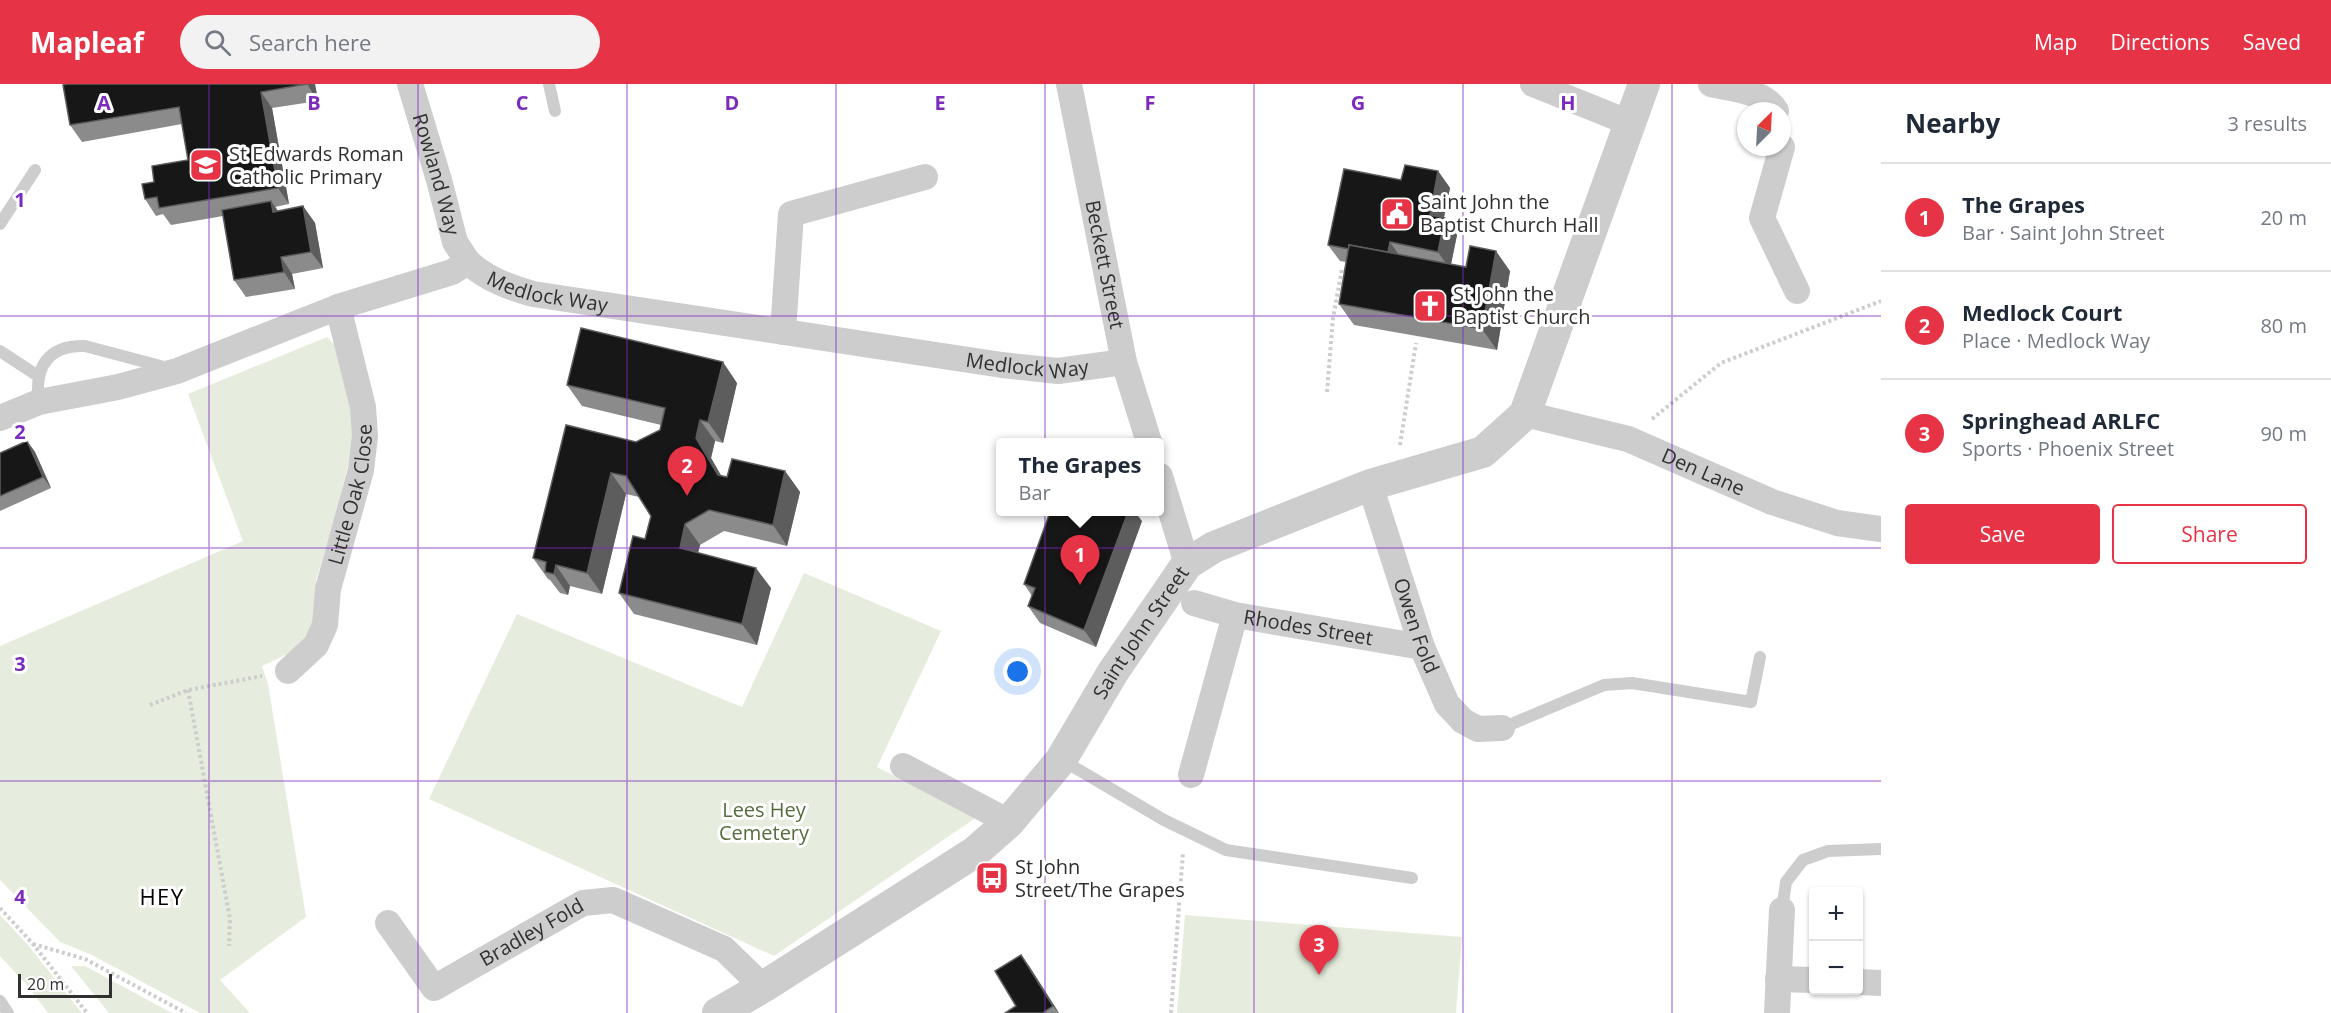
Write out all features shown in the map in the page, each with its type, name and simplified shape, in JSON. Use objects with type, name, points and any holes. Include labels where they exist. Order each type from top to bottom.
[{"type":"street","name":"Rowland Way","points":[[410,84],[439,180],[454,242],[468,262]]},
{"type":"street","name":"Beckett Street","points":[[1069,84],[1124,362],[1148,438]]},
{"type":"street","points":[[1533,84],[1630,123]]},
{"type":"street","points":[[1525,414],[1644,84]]},
{"type":"street","points":[[1711,84],[1758,95],[1768,102]]},
{"type":"street","points":[[1779,156],[1762,218],[1797,291]]},
{"type":"street","points":[[783,332],[791,214],[926,177]]},
{"type":"street","name":"Medlock Way","points":[[0,418],[39,402],[118,387],[177,371],[338,307],[452,272],[468,262],[481,274],[533,294],[1002,365],[1058,371],[1124,362]]},
{"type":"street","name":"Little Oak Close","points":[[288,671],[316,645],[325,625],[328,588],[340,538],[353,503],[361,470],[365,436],[363,407],[338,307]]},
{"type":"street","name":"Den Lane","points":[[1525,414],[1628,439],[1772,502],[1837,523],[1881,529]]},
{"type":"street","name":"Saint John Street","points":[[718,1013],[854,930],[975,852],[1009,822],[1061,760],[1113,672],[1187,564],[1214,547],[1370,485],[1483,453],[1525,414]]},
{"type":"street","name":"Owen Fold","points":[[1370,485],[1422,647],[1448,704],[1463,721],[1478,729],[1502,728]]},
{"type":"street","points":[[1164,489],[1187,564]]},
{"type":"street","name":"Rhodes Street","points":[[1194,603],[1234,615],[1422,647]]},
{"type":"street","points":[[1191,775],[1234,615]]},
{"type":"street","points":[[903,766],[1009,822]]},
{"type":"street","name":"Bradley Fold","points":[[388,923],[434,988],[583,903],[613,900],[724,949],[763,987]]},
{"type":"street","points":[[1778,1013],[1782,910]]},
{"type":"street","points":[[1778,979],[1809,980]]},
{"type":"street","points":[[1863,982],[1881,983]]},
{"type":"lane","points":[[549,84],[555,111]]},
{"type":"lane","points":[[0,224],[35,170]]},
{"type":"lane","points":[[39,402],[38,376],[44,363],[52,355],[72,345],[85,346],[177,371]]},
{"type":"lane","points":[[0,351],[38,376]]},
{"type":"lane","points":[[1502,728],[1604,685],[1632,683],[1751,702],[1761,657]]},
{"type":"lane","points":[[1061,760],[1185,830],[1226,850],[1412,878]]},
{"type":"lane","points":[[1782,910],[1786,882],[1803,860],[1828,851],[1881,849]]},
{"type":"lane","points":[[0,1002],[8,1013]]},
{"type":"path","points":[[1327,393],[1334,318],[1342,269],[1352,270]]},
{"type":"path","points":[[1628,439],[1721,363],[1881,302]]},
{"type":"path","points":[[1403,475],[1399,441],[1416,343]]},
{"type":"path","points":[[150,705],[188,690],[288,671]]},
{"type":"path","points":[[188,690],[230,919],[229,946]]},
{"type":"path","points":[[1171,1013],[1185,830]]},
{"type":"path","points":[[0,908],[33,944],[87,1013]]},
{"type":"path","points":[[33,944],[85,959],[186,1013]]},
{"type":"green space","points":[[327,337],[340,350],[355,416],[353,446],[334,522],[316,580],[319,600],[314,631],[301,648],[262,666],[268,684],[306,917],[220,980],[250,1013],[200,1013],[92,955],[60,942],[0,880],[0,646],[243,541],[188,394]]},
{"type":"green space","name":"Lees Hey Cemetery","points":[[804,573],[941,631],[877,767],[977,817],[774,956],[429,799],[517,614],[742,707]]},
{"type":"green space","points":[[0,915],[28,945],[82,1013],[48,1013],[26,984],[0,956]]},
{"type":"green space","points":[[1185,915],[1462,937],[1456,1013],[1177,1013]]},
{"type":"green space","points":[[71,966],[85,966],[172,1013],[109,1013]]},
{"type":"building","points":[[307,84],[261,92],[278,188],[159,208],[157,197],[145,199],[142,184],[154,182],[152,166],[188,160],[179,107],[70,125],[63,85]]},
{"type":"building","name":"Saint John the Baptist Church Hall","points":[[1405,165],[1438,171],[1430,215],[1445,218],[1438,252],[1390,242],[1388,252],[1349,245],[1349,249],[1328,245],[1344,169],[1401,180]]},
{"type":"building","points":[[271,201],[273,212],[303,206],[311,252],[281,257],[284,272],[234,280],[222,210]]},
{"type":"building","points":[[1349,245],[1466,267],[1470,246],[1496,251],[1482,329],[1339,304]]},
{"type":"building","points":[[581,328],[723,362],[708,422],[700,420],[696,438],[718,475],[727,477],[732,459],[785,471],[773,525],[709,510],[685,524],[680,548],[756,568],[742,624],[619,593],[633,536],[645,539],[651,516],[626,476],[611,473],[587,573],[556,565],[554,574],[545,572],[546,562],[533,558],[566,425],[636,442],[660,430],[665,408],[567,385]]},
{"type":"building","points":[[27,441],[43,477],[0,496],[0,453]]},
{"type":"building","points":[[1049,516],[1127,516],[1084,630],[1028,606],[1035,588],[1024,584]]},
{"type":"building","points":[[1021,955],[1053,1006],[1044,1013],[1005,1013],[1016,1006],[995,971]]},
{"type":"place","name":"St Edwards Roman Catholic Primary","points":[[206,165]]},
{"type":"place","name":"Saint John the Baptist Church Hall","points":[[1397,214]]},
{"type":"place","name":"St John the Baptist Church","points":[[1430,306]]},
{"type":"place","name":"Medlock Court","points":[[687,496]]},
{"type":"place","name":"The Grapes","points":[[1080,585]]},
{"type":"place","name":"St John Street/The Grapes","points":[[992,878]]},
{"type":"place","name":"Springhead ARLFC","points":[[1319,975]]},
{"type":"district","name":"HEY","points":[[162,897]]}]
